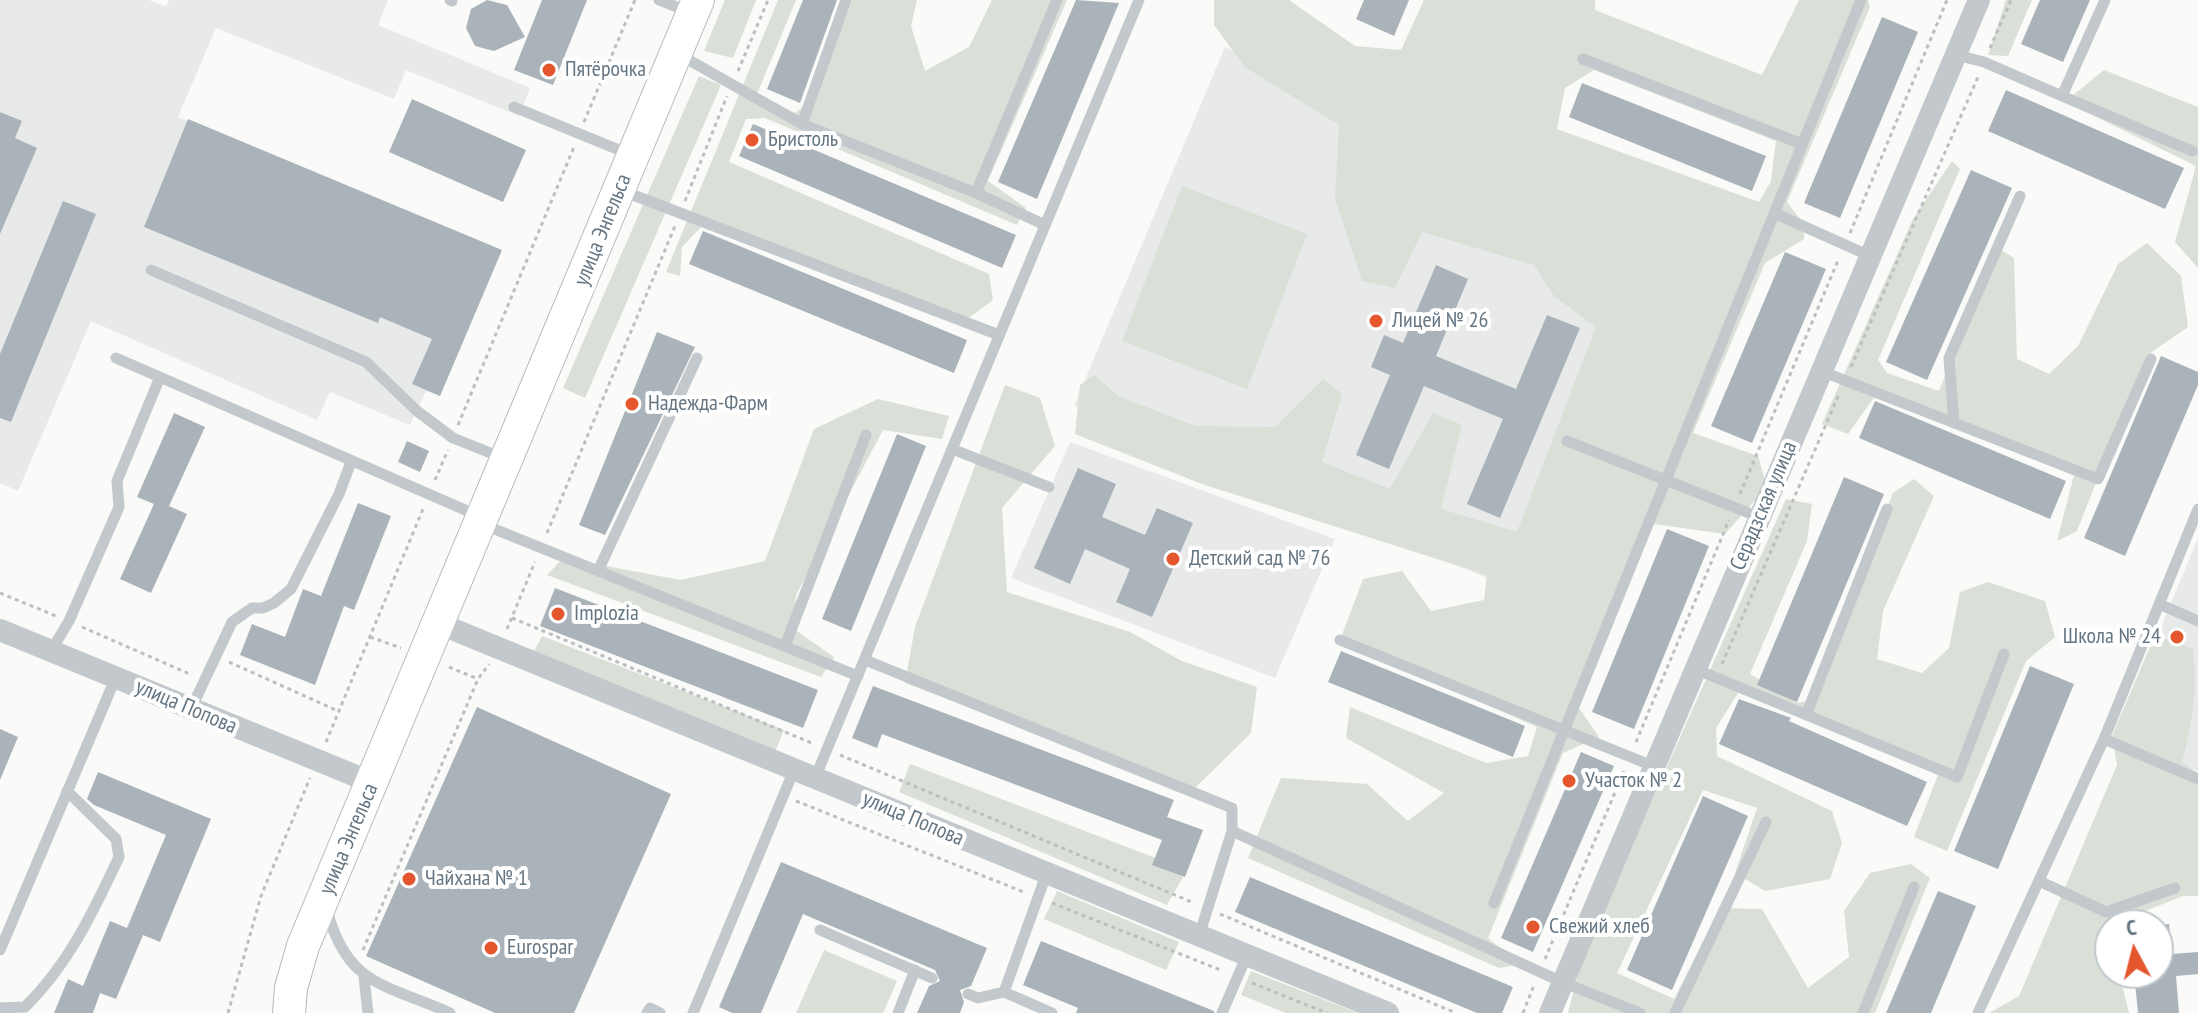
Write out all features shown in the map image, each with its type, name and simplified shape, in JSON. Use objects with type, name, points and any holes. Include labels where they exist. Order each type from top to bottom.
[{"type":"main road","name":"улица Энгельса","points":[[289,1013],[291,988],[303,946],[440,624],[695,6]]},
{"type":"street","name":"Серадзская улица","points":[[1550,1013],[1979,0]]},
{"type":"street","name":"улица Попова","points":[[440,624],[1378,1011]]},
{"type":"street","name":"улица Попова","points":[[0,630],[373,783]]},
{"type":"lane","points":[[659,0],[695,6]]},
{"type":"lane","points":[[802,124],[846,0]]},
{"type":"lane","points":[[976,193],[1057,0]]},
{"type":"lane","points":[[693,1013],[804,774],[827,749],[1139,0]]},
{"type":"lane","points":[[1494,903],[1562,729],[1861,0]]},
{"type":"lane","points":[[2062,96],[2105,0]]},
{"type":"lane","points":[[676,52],[802,124],[976,193],[1045,225]]},
{"type":"lane","points":[[1956,55],[1984,62],[2192,151]]},
{"type":"lane","points":[[1583,59],[1802,144]]},
{"type":"lane","points":[[514,107],[633,156]]},
{"type":"lane","points":[[619,189],[999,335]]},
{"type":"lane","points":[[1954,423],[1949,358],[2020,196]]},
{"type":"lane","points":[[1774,213],[1870,256]]},
{"type":"lane","points":[[151,270],[366,362],[417,411],[453,438],[508,459]]},
{"type":"lane","points":[[116,358],[541,548],[858,676]]},
{"type":"lane","points":[[598,571],[697,358]]},
{"type":"lane","points":[[1821,371],[2098,479],[2151,359]]},
{"type":"lane","points":[[51,651],[69,621],[119,507],[117,481],[160,377]]},
{"type":"lane","points":[[785,646],[866,435]]},
{"type":"lane","points":[[1567,441],[1759,517]]},
{"type":"lane","points":[[952,449],[1049,487]]},
{"type":"lane","points":[[191,709],[213,656],[232,622],[252,608],[263,608],[274,603],[291,589],[339,494],[351,462]]},
{"type":"lane","points":[[1806,715],[1887,509]]},
{"type":"lane","points":[[1978,1013],[2104,739],[2198,509]]},
{"type":"lane","points":[[2159,604],[2198,621]]},
{"type":"lane","points":[[1340,640],[1653,766]]},
{"type":"lane","points":[[1695,669],[1957,777],[2004,654]]},
{"type":"lane","points":[[865,660],[1232,808],[1232,831],[1199,936]]},
{"type":"lane","points":[[0,950],[116,677]]},
{"type":"lane","points":[[2104,739],[2198,779]]},
{"type":"lane","points":[[0,1008],[25,1007],[70,955],[119,857],[116,839],[67,791]]},
{"type":"lane","points":[[1675,1013],[1766,822]]},
{"type":"lane","points":[[1232,831],[1562,982],[1640,1013]]},
{"type":"lane","points":[[1004,992],[1046,875]]},
{"type":"lane","points":[[2039,881],[2106,912],[2175,888]]},
{"type":"lane","points":[[1863,1013],[1914,887]]},
{"type":"lane","points":[[324,898],[336,945],[362,976],[450,1013]]},
{"type":"lane","points":[[820,930],[932,978]]},
{"type":"lane","points":[[1222,1013],[1247,955]]},
{"type":"lane","points":[[898,1013],[915,970]]},
{"type":"lane","points":[[362,976],[368,1013]]},
{"type":"lane","points":[[968,994],[978,998],[1004,992],[1052,1013]]},
{"type":"lane","points":[[647,1013],[650,1008],[660,1013]]},
{"type":"path","points":[[362,976],[363,948],[478,679],[499,649],[768,0]]},
{"type":"path","points":[[1716,678],[2011,0]]},
{"type":"path","points":[[0,593],[203,680]]},
{"type":"path","points":[[512,618],[1456,1013]]},
{"type":"path","points":[[213,656],[338,711]]},
{"type":"shaded area","points":[[0,0],[149,0],[166,7],[169,0],[388,0],[378,25],[530,88],[519,116],[406,70],[394,99],[216,28],[178,117],[502,250],[440,396],[426,391],[410,425],[330,392],[317,420],[91,321],[18,491],[0,483]]},
{"type":"shaded area","points":[[725,0],[756,0],[733,58],[704,51]]},
{"type":"shaded area","points":[[778,0],[796,0],[757,94],[795,113],[814,99],[852,0],[917,0],[911,26],[925,71],[969,47],[992,0],[1067,0],[988,181],[1026,208],[1017,225],[765,118],[746,119],[729,162],[989,274],[993,300],[959,325],[705,223],[682,247],[680,276],[666,272]]},
{"type":"shaded area","points":[[1214,0],[1289,0],[1355,46],[1401,50],[1424,0],[1595,0],[1595,10],[1762,75],[1799,0],[1868,0],[1870,7],[1787,202],[1804,224],[1804,239],[1765,263],[1693,433],[1758,456],[1767,487],[1725,534],[1654,524],[1579,708],[1599,737],[1563,753],[1488,938],[1521,964],[1499,968],[1248,858],[1281,778],[1367,784],[1408,821],[1444,793],[1346,738],[1350,707],[1486,763],[1528,756],[1537,727],[1340,640],[1363,579],[1402,571],[1431,611],[1484,600],[1487,575],[1202,484],[1075,434],[1080,385],[1094,375],[1120,397],[1196,426],[1275,427],[1323,379],[1342,394],[1322,462],[1390,489],[1433,413],[1462,425],[1441,509],[1517,532],[1596,327],[1554,296],[1534,265],[1422,232],[1395,288],[1362,281],[1335,198],[1339,125],[1245,67],[1214,25]],"holes":[[[1594,70],[1776,141],[1771,181],[1759,202],[1557,129],[1565,88]]]},
{"type":"shaded area","points":[[2006,0],[2032,0],[2008,56],[1988,55]]},
{"type":"shaded area","name":"Лицей № 26","points":[[1225,47],[1679,236],[1528,595],[1074,406]]},
{"type":"shaded area","points":[[2104,70],[2198,107],[2198,268],[2175,242],[2196,166],[2080,109],[2072,96]]},
{"type":"shaded area","points":[[699,76],[721,85],[585,398],[563,388]]},
{"type":"shaded area","points":[[1952,161],[1960,169],[1878,360],[1887,373],[1939,391],[1998,248],[2014,258],[2017,359],[2049,374],[2078,346],[2118,264],[2147,243],[2181,276],[2188,327],[2146,356],[2077,531],[2057,541],[2074,475],[1878,392],[1848,434],[1822,424],[1913,219]]},
{"type":"shaded area","points":[[1182,186],[1307,234],[1247,389],[1122,341]]},
{"type":"shaded area","points":[[1005,385],[1040,398],[1055,446],[1002,508],[1007,592],[1130,632],[1182,661],[1257,687],[1251,733],[1191,792],[905,683],[915,627]]},
{"type":"shaded area","points":[[878,399],[949,416],[942,439],[883,430],[796,595],[794,629],[834,657],[821,677],[547,575],[563,558],[681,580],[765,561],[814,429]]},
{"type":"shaded area","name":"Детский сад № 76","points":[[1070,442],[1335,539],[1275,678],[1011,578]]},
{"type":"shaded area","points":[[1914,479],[1934,496],[1883,611],[1877,659],[1922,673],[1949,648],[1960,592],[1988,582],[2045,601],[2055,637],[2026,661],[1947,851],[1914,837],[1939,772],[1740,690],[1716,728],[1717,756],[1832,811],[1842,843],[1830,879],[1765,891],[1735,873],[1757,808],[1703,790],[1617,973],[1674,999],[1720,908],[1762,909],[1808,988],[1849,957],[1844,911],[1870,873],[1911,864],[1930,878],[1875,1013],[1568,1013],[1582,958],[1786,499],[1812,504],[1807,541],[1750,674],[1798,703],[1811,700],[1893,493]]},
{"type":"shaded area","name":"Школа № 24","points":[[2198,538],[2198,771],[2115,737]]},
{"type":"shaded area","points":[[2155,635],[2193,649],[2193,706],[2182,762],[2198,773],[2198,896],[2183,896],[2150,909],[2094,909],[2094,989],[2123,989],[2129,1013],[1989,1013],[2019,996],[2117,765],[2112,736]]},
{"type":"shaded area","points":[[542,636],[784,730],[774,754],[534,651]]},
{"type":"shaded area","points":[[910,764],[1187,870],[1167,905],[899,792]]},
{"type":"shaded area","points":[[1057,891],[1179,942],[1166,970],[1044,919]]},
{"type":"shaded area","points":[[824,950],[897,981],[883,1013],[796,1013]]},
{"type":"shaded area","points":[[1251,971],[1358,1013],[1286,1013],[1241,995]]},
{"type":"building","points":[[487,0],[507,5],[525,37],[494,51],[475,46],[466,28],[471,9]]},
{"type":"building","points":[[542,0],[587,0],[553,85],[514,70]]},
{"type":"building","points":[[803,0],[837,0],[800,103],[767,89]]},
{"type":"building","points":[[1076,0],[1119,3],[1037,199],[998,182]]},
{"type":"building","points":[[1364,0],[1409,0],[1394,36],[1356,19]]},
{"type":"building","points":[[2040,0],[2090,0],[2063,62],[2021,44]]},
{"type":"building","points":[[1882,17],[1918,32],[1840,218],[1804,203]]},
{"type":"building","points":[[1582,83],[1766,156],[1752,191],[1569,117]]},
{"type":"building","points":[[2006,90],[2184,168],[2165,209],[1988,131]]},
{"type":"building","points":[[412,99],[526,150],[503,202],[389,152]]},
{"type":"building","points":[[0,112],[22,121],[15,138],[37,148],[0,234]]},
{"type":"building","points":[[188,119],[502,250],[440,396],[412,384],[432,339],[380,317],[378,323],[144,227]]},
{"type":"building","points":[[753,124],[1016,235],[1002,268],[739,156]]},
{"type":"building","points":[[1971,170],[2012,188],[1927,380],[1886,362]]},
{"type":"building","points":[[63,201],[96,214],[11,422],[0,418],[0,354]]},
{"type":"building","points":[[703,231],[967,340],[954,373],[689,264]]},
{"type":"building","points":[[1785,252],[1826,269],[1752,443],[1711,426]]},
{"type":"building","points":[[1436,265],[1468,279],[1436,356],[1516,389],[1547,315],[1580,328],[1500,518],[1467,504],[1503,419],[1424,386],[1389,469],[1356,455],[1390,375],[1371,367],[1384,335],[1403,343]]},
{"type":"building","points":[[657,332],[695,347],[605,535],[579,525]]},
{"type":"building","points":[[2161,356],[2198,372],[2198,385],[2125,556],[2084,538]]},
{"type":"building","points":[[1875,401],[2066,481],[2050,519],[1859,438]]},
{"type":"building","points":[[174,413],[205,427],[169,506],[187,514],[151,593],[120,579],[154,504],[137,497]]},
{"type":"building","points":[[897,434],[926,446],[851,631],[822,619]]},
{"type":"building","points":[[407,441],[429,451],[420,472],[398,462]]},
{"type":"building","points":[[1078,468],[1116,484],[1102,517],[1145,535],[1157,508],[1193,523],[1152,617],[1116,602],[1130,569],[1085,549],[1070,584],[1034,568]]},
{"type":"building","points":[[1844,477],[1884,494],[1797,702],[1757,685]]},
{"type":"building","points":[[358,503],[391,516],[354,610],[344,606],[315,685],[240,655],[252,624],[285,637],[303,589],[321,596]]},
{"type":"building","points":[[1667,529],[1709,546],[1634,729],[1592,712]]},
{"type":"building","points":[[555,588],[818,690],[803,728],[540,626]]},
{"type":"building","points":[[1341,651],[1525,726],[1513,757],[1328,682]]},
{"type":"building","points":[[2030,666],[2074,684],[1998,869],[1954,851]]},
{"type":"building","points":[[873,686],[1174,800],[1167,817],[1203,830],[1185,877],[1152,865],[1162,840],[882,734],[877,748],[852,738]]},
{"type":"building","points":[[1739,699],[1791,718],[1789,721],[1927,782],[1907,826],[1719,744]]},
{"type":"building","points":[[477,707],[671,794],[574,1013],[495,1013],[366,956]]},
{"type":"building","points":[[0,729],[18,737],[0,780]]},
{"type":"building","points":[[1581,752],[1614,766],[1533,952],[1501,938]]},
{"type":"building","points":[[98,772],[211,819],[160,942],[143,935],[116,999],[100,993],[93,1013],[54,1013],[68,979],[83,986],[110,921],[127,928],[166,835],[94,805],[87,799]]},
{"type":"building","points":[[1703,796],[1748,816],[1672,990],[1627,970]]},
{"type":"building","points":[[781,862],[987,948],[971,986],[960,990],[964,1002],[960,1013],[917,1013],[929,986],[940,981],[935,970],[803,914],[761,1013],[732,1013],[719,1007]]},
{"type":"building","points":[[1250,877],[1513,987],[1502,1013],[1477,1013],[1235,912]]},
{"type":"building","points":[[1938,891],[1976,906],[1931,1013],[1886,1013]]},
{"type":"building","points":[[1041,941],[1214,1013],[1076,1013],[1078,1008],[1023,985]]},
{"type":"building","points":[[2198,952],[2198,974],[2176,976],[2179,1013],[2138,1013],[2136,989],[2174,989],[2174,954]]},
{"type":"place","name":"Пятёрочка","points":[[549,70]]},
{"type":"place","name":"Бристоль","points":[[752,140]]},
{"type":"place","name":"Лицей № 26","points":[[1376,321]]},
{"type":"place","name":"Надежда-Фарм","points":[[632,404]]},
{"type":"place","name":"Детский сад № 76","points":[[1173,559]]},
{"type":"place","name":"Implozia","points":[[558,614]]},
{"type":"place","name":"Школа № 24","points":[[2177,637]]},
{"type":"place","name":"Участок № 2","points":[[1569,781]]},
{"type":"place","name":"Чайхана № 1","points":[[409,879]]},
{"type":"place","name":"Свежий хлеб","points":[[1533,927]]},
{"type":"place","name":"Eurospar","points":[[491,948]]}]
